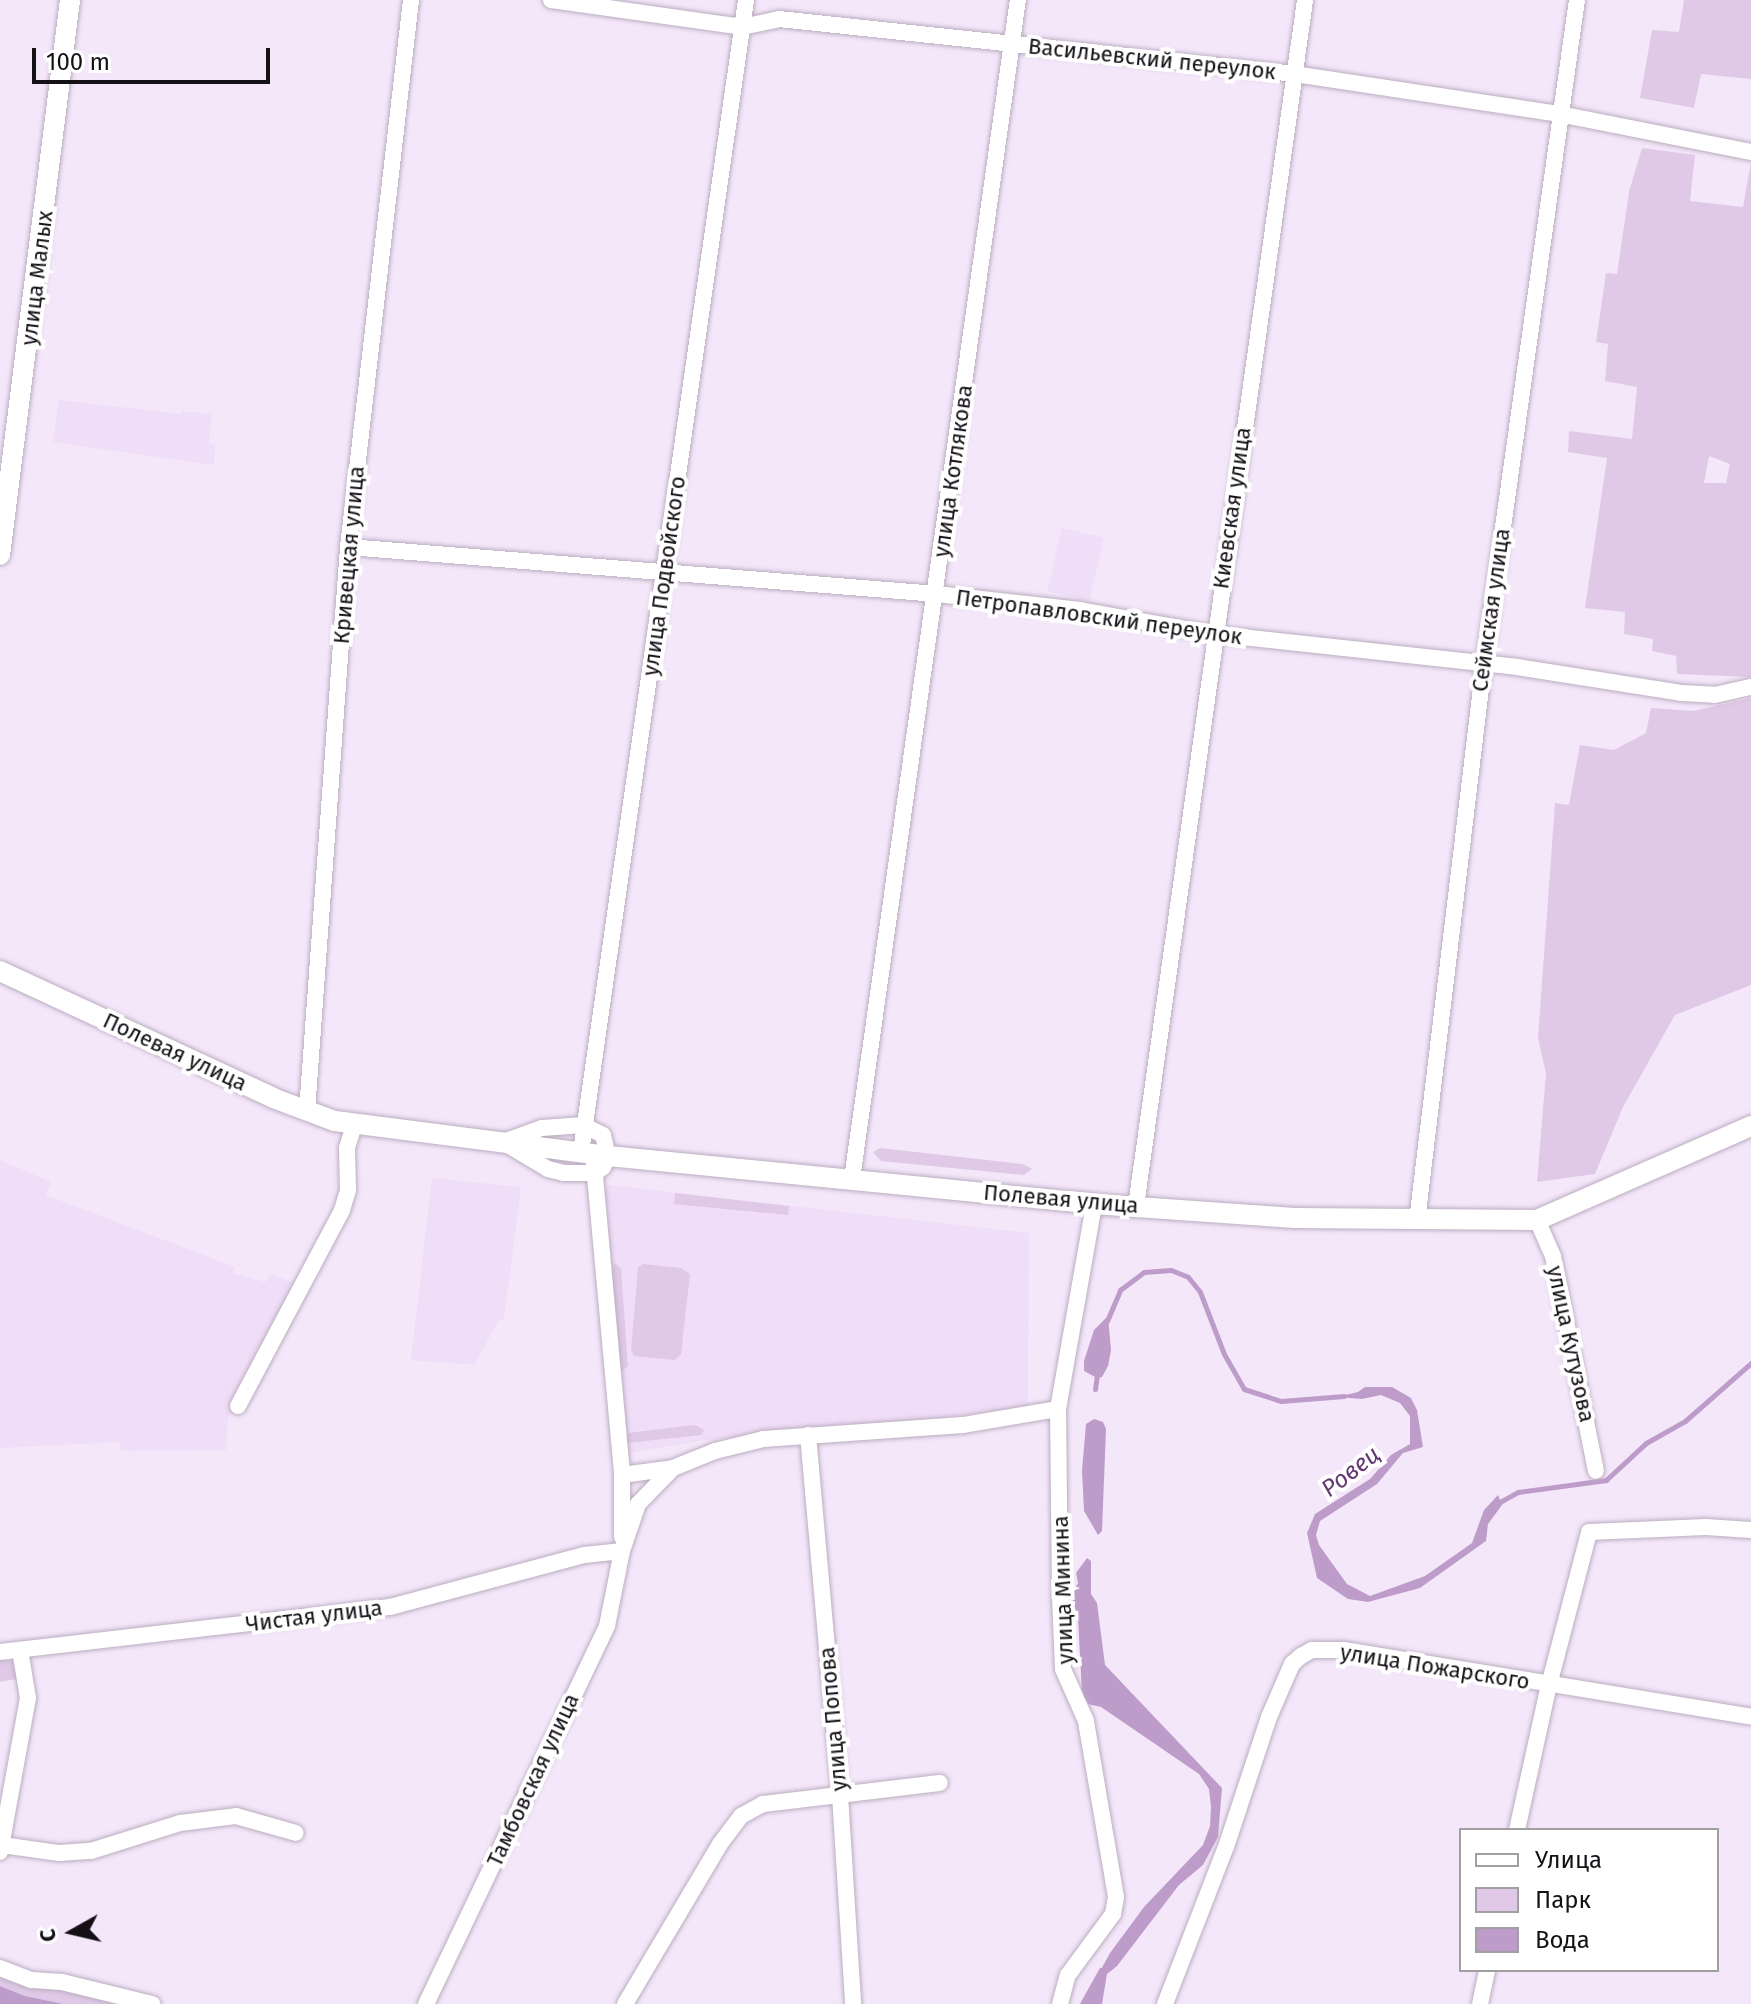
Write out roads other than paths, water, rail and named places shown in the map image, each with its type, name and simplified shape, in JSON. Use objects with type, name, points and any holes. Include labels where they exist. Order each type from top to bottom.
[{"type":"street","name":"улица Малых","points":[[0,555],[70,0]]},
{"type":"street","name":"Кривецкая улица","points":[[307,1111],[348,547],[411,0]]},
{"type":"street","name":"Васильевский переулок","points":[[551,0],[742,27],[779,19],[1295,74],[1559,114],[1751,152]]},
{"type":"street","name":"улица Подвойского","points":[[594,1159],[583,1125],[746,0]]},
{"type":"street","name":"улица Котлякова","points":[[852,1179],[937,594],[1018,0]]},
{"type":"street","name":"Киевская улица","points":[[1136,1206],[1305,0]]},
{"type":"street","name":"Сеймская улица","points":[[1417,1221],[1484,663],[1577,0]]},
{"type":"street","name":"Петропавловский переулок","points":[[348,547],[664,575],[937,594],[1080,610],[1214,634],[1484,663],[1681,693],[1715,695],[1751,687]]},
{"type":"street","name":"Полевая улица","points":[[0,971],[307,1111],[354,1125],[500,1142],[594,1159],[852,1179],[1094,1204],[1295,1218],[1537,1220],[1751,1126]]},
{"type":"street","points":[[500,1142],[561,1124],[583,1125],[603,1135],[594,1159]]},
{"type":"street","points":[[238,1406],[342,1210],[348,1190],[347,1148],[354,1125]]},
{"type":"street","name":"Тамбовская улица","points":[[594,1159],[622,1475],[622,1551]]},
{"type":"street","name":"улица Минина","points":[[1060,2004],[1068,1975],[1113,1914],[1116,1897],[1086,1721],[1063,1669],[1058,1409],[1094,1204]]},
{"type":"street","name":"улица Кутузова","points":[[1537,1220],[1553,1256],[1596,1471]]},
{"type":"street","name":"Тамбовская улица","points":[[622,1475],[673,1468],[739,1445],[808,1435],[963,1425],[1058,1409]]},
{"type":"street","name":"улица Попова","points":[[808,1435],[840,1795],[853,2004]]},
{"type":"street","name":"Тамбовская улица","points":[[426,2004],[607,1626],[622,1551],[638,1504],[673,1468]]},
{"type":"street","points":[[1517,1828],[1549,1685],[1589,1532],[1706,1527],[1751,1530]]},
{"type":"street","name":"Чистая улица","points":[[0,1652],[390,1607],[584,1555],[622,1551]]},
{"type":"street","points":[[20,1650],[28,1698],[1,1849],[59,1853],[91,1851],[180,1823],[236,1816],[296,1833]]},
{"type":"street","name":"улица Пожарского","points":[[1165,2004],[1226,1847],[1269,1717],[1292,1664],[1312,1650],[1344,1650],[1751,1717]]},
{"type":"street","points":[[625,2004],[720,1844],[741,1816],[763,1804],[940,1783]]},
{"type":"street","points":[[0,1968],[32,1980],[62,1982],[152,2004]]},
{"type":"street","points":[[1480,2004],[1487,1972]]},
{"type":"water","points":[[1108,1316],[1111,1350],[1108,1366],[1102,1377],[1097,1378],[1084,1371],[1084,1361],[1094,1330]]},
{"type":"water","points":[[1365,1387],[1392,1387],[1411,1398],[1417,1410],[1423,1447],[1403,1453],[1377,1484],[1320,1521],[1316,1535],[1319,1545],[1347,1584],[1370,1596],[1425,1576],[1472,1543],[1484,1510],[1498,1495],[1502,1505],[1488,1524],[1486,1541],[1420,1588],[1368,1602],[1348,1599],[1317,1578],[1307,1533],[1315,1514],[1370,1479],[1391,1455],[1410,1444],[1410,1416],[1400,1403],[1381,1395],[1362,1399],[1337,1397]]},
{"type":"water","points":[[1094,1419],[1103,1422],[1106,1429],[1102,1531],[1098,1535],[1084,1511],[1082,1470],[1086,1424]]},
{"type":"water","points":[[1087,1558],[1091,1561],[1091,1594],[1097,1603],[1105,1665],[1222,1788],[1218,1837],[1203,1865],[1179,1885],[1117,1966],[1107,1974],[1102,2004],[1082,2004],[1110,1953],[1144,1907],[1203,1845],[1210,1826],[1211,1807],[1209,1789],[1199,1774],[1101,1707],[1088,1704],[1082,1693],[1078,1618],[1071,1595],[1078,1583],[1076,1573]]},
{"type":"water","points":[[0,1986],[25,1996],[63,2004],[0,2004]]},
{"type":"waterway","name":"Ровец","points":[[1107,1321],[1120,1290],[1144,1272],[1171,1270],[1188,1277],[1200,1292],[1224,1354],[1244,1389],[1281,1401],[1344,1396]]},
{"type":"waterway","name":"Ровец","points":[[1498,1503],[1518,1492],[1606,1480],[1646,1443],[1685,1421],[1751,1363]]},
{"type":"waterway","name":"Ровец","points":[[1095,1389],[1097,1374]]},
{"type":"waterway","name":"Ровец","points":[[1082,2004],[1101,1970]]}]
